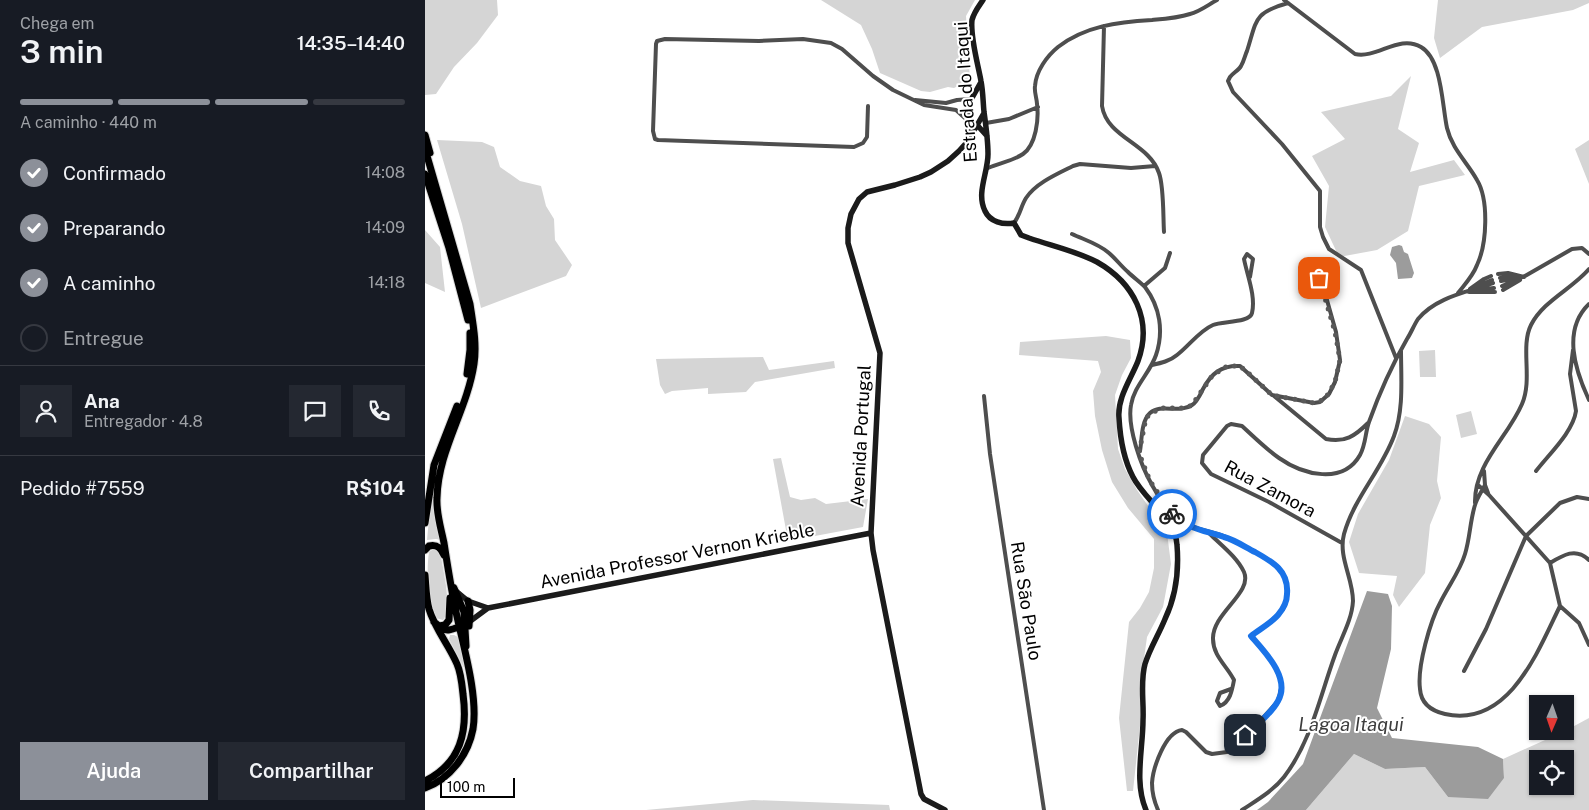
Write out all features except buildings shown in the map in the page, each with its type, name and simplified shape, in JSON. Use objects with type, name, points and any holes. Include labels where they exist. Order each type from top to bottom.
[{"type":"highway","points":[[425,134],[430,152],[428,171],[470,304],[475,340],[474,364],[470,381],[444,452],[439,473],[437,509],[450,579],[465,624],[466,657],[473,709],[473,727],[464,754],[454,768],[443,779],[425,788]]},
{"type":"highway","points":[[425,148],[428,171],[467,312],[470,339],[466,380],[434,464],[425,523]]},
{"type":"highway","points":[[425,550],[429,546],[437,545],[442,550],[446,560]]},
{"type":"highway","points":[[425,575],[427,600],[436,624],[457,665],[462,686],[465,720],[464,734],[457,752],[442,770],[425,781]]},
{"type":"highway","points":[[450,579],[460,601],[465,624],[467,639],[466,657]]},
{"type":"highway","points":[[436,624],[447,623],[450,618],[450,579]]},
{"type":"highway","points":[[465,624],[470,606],[468,601]]},
{"type":"highway","points":[[436,624],[441,629],[446,630],[465,624]]},
{"type":"street","name":"Estrada do Itaqui","points":[[983,0],[972,22],[987,136],[988,168],[982,185],[985,211],[1000,223],[1014,223],[1021,235],[1083,256],[1109,270],[1129,290],[1139,306],[1143,320],[1138,360],[1119,407],[1120,427],[1127,460],[1133,477],[1143,493],[1172,527],[1177,543],[1178,560],[1173,599],[1152,646],[1143,677],[1143,736],[1140,781],[1146,810]]},
{"type":"street","points":[[988,168],[1016,158],[1031,146],[1038,107],[1034,87],[1045,60],[1051,52],[1069,39],[1103,26],[1190,14],[1217,0]]},
{"type":"street","points":[[1396,358],[1361,270],[1329,249],[1323,237],[1320,227],[1320,191],[1282,144],[1233,92],[1229,85],[1230,77],[1242,65],[1253,26],[1265,12],[1286,2],[1355,54],[1366,55],[1399,43],[1420,46],[1429,52],[1435,62],[1451,142],[1476,178],[1484,202],[1484,233],[1481,257],[1471,277],[1457,294]]},
{"type":"street","points":[[1103,26],[1103,114],[1112,128],[1139,148],[1159,172],[1164,232]]},
{"type":"street","points":[[868,106],[867,138],[863,143],[854,146],[658,140],[655,138],[653,131],[656,44],[657,41],[665,39],[759,41],[803,39],[831,43],[842,49],[873,76],[910,100],[924,105],[956,110],[967,120],[978,126],[987,136]]},
{"type":"street","points":[[968,141],[968,105],[981,81]]},
{"type":"street","points":[[910,100],[946,103],[970,99],[979,102],[984,113]]},
{"type":"street","points":[[986,123],[1009,119],[1038,107]]},
{"type":"street","name":"Avenida Portugal","points":[[945,810],[924,799],[920,791],[873,550],[871,533],[880,353],[848,243],[848,228],[851,214],[859,199],[867,192],[895,186],[931,172],[953,157],[968,141],[984,113]]},
{"type":"street","points":[[1014,223],[1019,216],[1026,197],[1033,189],[1073,166],[1080,164],[1131,168],[1155,166]]},
{"type":"street","points":[[1072,234],[1099,245],[1108,252],[1144,286],[1156,307],[1161,325],[1159,344],[1152,365],[1136,390],[1131,406],[1131,418],[1139,453],[1150,481],[1174,517],[1184,523],[1226,537],[1267,558],[1280,568],[1285,576],[1287,592],[1284,607],[1271,622],[1251,636],[1277,670],[1282,685],[1281,696],[1275,706],[1227,752],[1212,754],[1206,752],[1186,732],[1182,730],[1173,734],[1153,770],[1152,793],[1157,810]]},
{"type":"street","points":[[1503,288],[1572,249],[1582,248],[1589,254]]},
{"type":"street","points":[[1144,286],[1165,268],[1170,253]]},
{"type":"street","points":[[1152,365],[1177,356],[1210,326],[1223,322],[1243,320],[1249,317],[1252,313],[1249,277],[1244,259],[1247,254],[1253,258],[1249,277]]},
{"type":"street","points":[[1272,395],[1314,403],[1320,402],[1329,394],[1335,382],[1340,364],[1339,348],[1323,286],[1315,267],[1319,262],[1325,268],[1323,286]]},
{"type":"street","points":[[1560,606],[1528,669],[1513,690],[1496,704],[1470,714],[1453,716],[1436,712],[1427,705],[1422,697],[1419,686],[1425,649],[1437,609],[1465,554],[1478,485],[1485,465],[1525,397],[1527,383],[1527,338],[1532,323],[1545,308],[1589,269]]},
{"type":"street","points":[[1508,273],[1524,277],[1500,277],[1508,273]]},
{"type":"street","points":[[1492,280],[1467,292],[1479,282],[1492,280]]},
{"type":"street","points":[[1457,294],[1495,290]]},
{"type":"street","name":"Rua Zamora","points":[[1342,543],[1269,502],[1211,474],[1204,466],[1202,458],[1227,426],[1231,424],[1239,425],[1291,466],[1329,475],[1340,472],[1355,462],[1365,444],[1368,423],[1396,358],[1419,319],[1430,309],[1457,294]]},
{"type":"street","points":[[1536,471],[1569,430],[1575,417],[1576,411],[1570,374],[1575,330],[1578,318],[1589,304]]},
{"type":"street","points":[[1243,810],[1271,791],[1283,778],[1306,740],[1350,617],[1352,607],[1351,586],[1342,543],[1353,510],[1394,437],[1401,399],[1401,350]]},
{"type":"street","points":[[1573,350],[1580,379],[1589,400]]},
{"type":"street","points":[[1139,453],[1144,424],[1150,414],[1161,408],[1186,408],[1192,405],[1205,384],[1222,368],[1227,366],[1240,366],[1326,439],[1335,441],[1349,438],[1368,423]]},
{"type":"street","name":"Rua São Paulo","points":[[984,396],[991,464],[1044,810]]},
{"type":"street","points":[[1485,465],[1485,484],[1489,495]]},
{"type":"street","points":[[1475,505],[1485,484]]},
{"type":"street","points":[[1478,485],[1550,563],[1560,606],[1579,623],[1589,645]]},
{"type":"street","points":[[1464,671],[1486,629],[1526,536],[1560,502],[1577,497],[1589,499]]},
{"type":"street","points":[[1209,532],[1238,563],[1245,574],[1243,588],[1220,617],[1213,634],[1215,651],[1234,680],[1227,704],[1220,706],[1217,700],[1219,693],[1231,689]]},
{"type":"street","name":"Avenida Professor Vernon Krieble","points":[[465,624],[488,608],[871,533]]},
{"type":"street","points":[[1550,563],[1569,553],[1580,553],[1589,560]]},
{"type":"street","points":[[456,591],[468,601],[488,608]]},
{"type":"shaded area","points":[[425,0],[497,0],[498,15],[477,43],[454,67],[436,94],[425,95]]},
{"type":"shaded area","points":[[821,0],[975,0],[966,16],[970,80],[954,88],[948,87],[930,92],[921,91],[880,73],[861,25]]},
{"type":"shaded area","points":[[1438,0],[1589,0],[1589,3],[1573,10],[1482,27],[1440,58],[1434,38]]},
{"type":"shaded area","points":[[1411,76],[1398,129],[1419,143],[1410,172],[1454,160],[1465,175],[1419,186],[1408,231],[1377,250],[1339,257],[1325,227],[1329,186],[1312,156],[1345,139],[1321,112],[1391,96]]},
{"type":"shaded area","points":[[437,140],[482,142],[494,147],[500,167],[520,181],[541,186],[546,206],[554,219],[555,240],[572,265],[566,276],[481,308],[462,224]]},
{"type":"shaded area","points":[[1589,140],[1589,184],[1575,149]]},
{"type":"shaded area","points":[[425,230],[440,247],[445,292],[425,283]]},
{"type":"shaded area","points":[[1106,336],[1130,340],[1131,358],[1122,375],[1115,395],[1118,449],[1125,469],[1137,490],[1167,533],[1171,564],[1163,607],[1147,637],[1141,680],[1140,726],[1133,791],[1127,791],[1119,718],[1129,622],[1149,592],[1154,568],[1154,539],[1128,508],[1112,482],[1102,450],[1095,416],[1093,391],[1101,372],[1098,361],[1019,355],[1020,342]]},
{"type":"shaded area","points":[[1435,350],[1436,377],[1420,377],[1419,351]]},
{"type":"shaded area","points":[[763,357],[769,370],[834,361],[835,368],[755,382],[746,392],[708,394],[708,388],[672,391],[665,394],[660,385],[656,359]]},
{"type":"shaded area","points":[[1471,411],[1477,434],[1461,438],[1456,415]]},
{"type":"shaded area","points":[[1405,416],[1429,424],[1441,437],[1437,481],[1441,498],[1430,525],[1425,573],[1399,607],[1393,595],[1397,576],[1359,573],[1349,542],[1358,514],[1389,460]]},
{"type":"shaded area","points":[[781,458],[790,497],[801,500],[815,498],[826,504],[868,499],[863,527],[788,541],[773,459]]},
{"type":"shaded area","points":[[431,498],[441,540],[427,540]]},
{"type":"shaded area","points":[[435,548],[441,556],[447,590],[446,615],[443,620],[436,618],[428,585],[429,552]]},
{"type":"shaded area","points":[[450,635],[458,637],[465,670],[449,639]]},
{"type":"shaded area","points":[[1589,718],[1589,810],[1306,810],[1354,754],[1385,769],[1425,767],[1448,797],[1504,778],[1503,759],[1545,740],[1574,740],[1574,726]]},
{"type":"shaded area","points":[[753,800],[889,805],[890,810],[646,810]]},
{"type":"water","points":[[1399,245],[1408,254],[1414,273],[1412,278],[1398,279],[1396,263],[1390,255],[1392,247]]},
{"type":"water","name":"Lagoa Itaqui","points":[[1367,591],[1388,594],[1392,606],[1391,649],[1377,708],[1392,738],[1478,747],[1503,759],[1504,778],[1488,799],[1448,797],[1425,767],[1385,769],[1354,754],[1306,810],[1257,810],[1268,802],[1303,764]]},
{"type":"way so far","points":[[1172,514],[1150,481],[1139,453],[1146,418],[1155,410],[1161,408],[1186,408],[1192,405],[1212,376],[1227,366],[1240,366],[1272,395],[1314,403],[1325,399],[1335,382],[1340,360],[1335,332],[1323,286],[1319,278]]},
{"type":"route","points":[[1172,514],[1179,521],[1226,537],[1267,558],[1280,568],[1285,576],[1287,592],[1284,607],[1271,622],[1251,636],[1263,649],[1277,670],[1282,685],[1281,696],[1275,706],[1245,735]]}]
